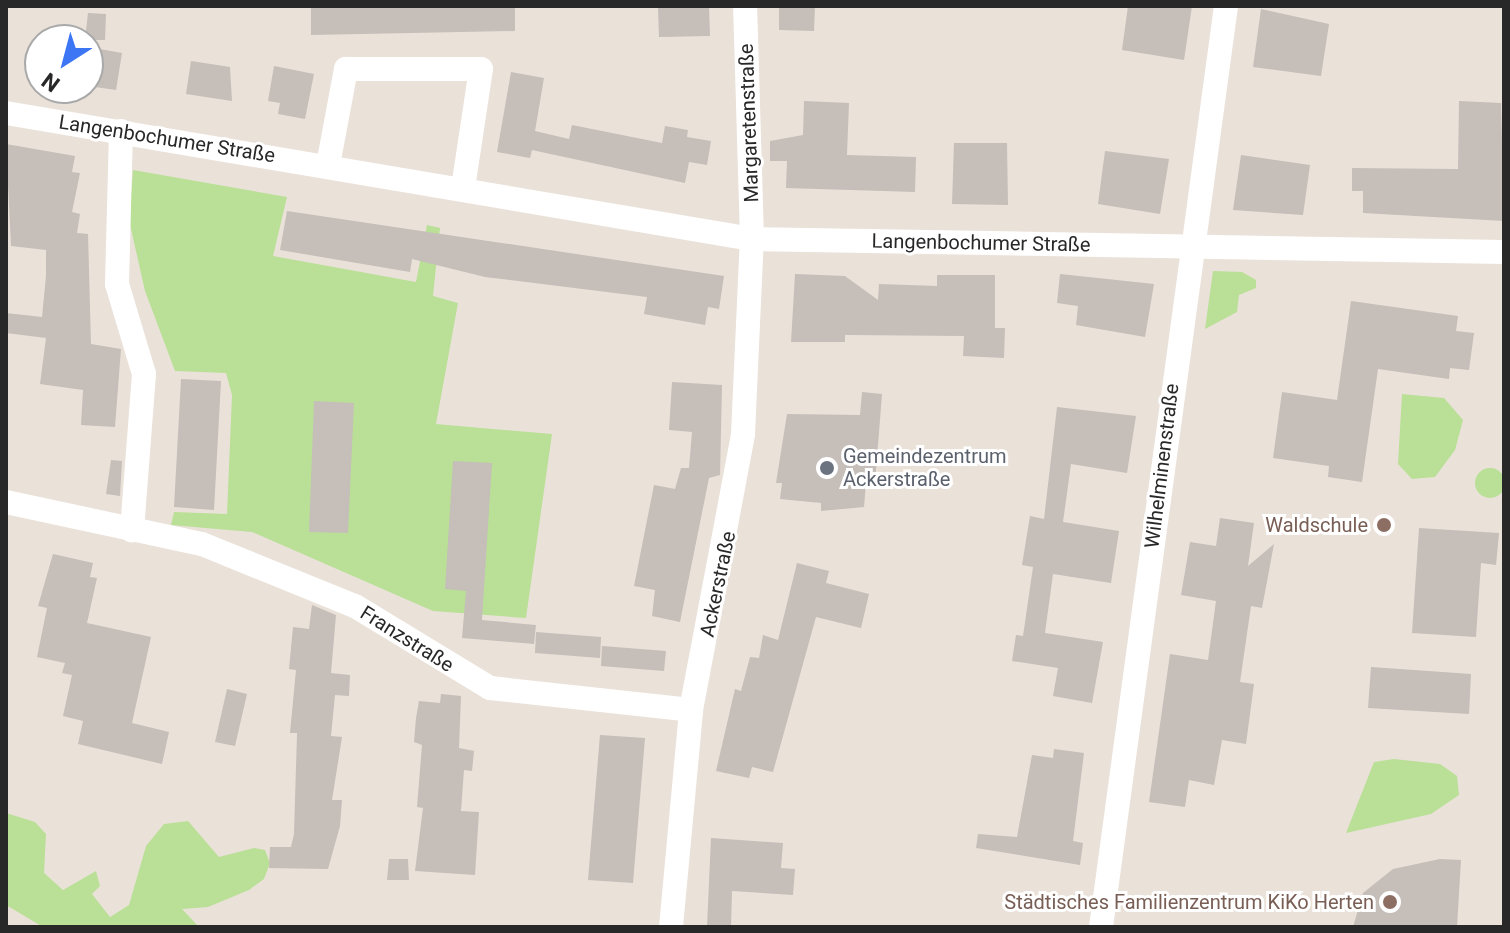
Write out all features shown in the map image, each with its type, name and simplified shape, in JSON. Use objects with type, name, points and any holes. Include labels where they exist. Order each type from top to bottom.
[{"type":"street","name":"Margaretenstraße","points":[[745,6],[752,239]]},
{"type":"street","name":"Wilhelminenstraße","points":[[1101,927],[1190,247],[1226,6]]},
{"type":"street","points":[[328,165],[346,69],[481,69],[463,188]]},
{"type":"street","name":"Langenbochumer Straße","points":[[6,113],[752,239],[1504,252]]},
{"type":"street","points":[[121,131],[117,284],[144,374],[132,531]]},
{"type":"street","name":"Ackerstraße","points":[[671,927],[691,710],[727,544],[743,434],[752,239]]},
{"type":"street","name":"Franzstraße","points":[[6,502],[202,544],[355,606],[490,688],[691,710]]},
{"type":"green space","points":[[133,170],[287,197],[273,256],[416,282],[427,225],[440,228],[433,296],[458,303],[436,424],[552,434],[526,618],[433,611],[252,532],[171,525],[174,512],[227,514],[232,395],[226,373],[175,371],[145,291],[129,220]]},
{"type":"green space","points":[[1213,271],[1242,272],[1256,280],[1256,288],[1239,295],[1237,312],[1205,329]]},
{"type":"green space","points":[[1402,394],[1444,398],[1463,420],[1455,450],[1435,477],[1412,479],[1398,464]]},
{"type":"green space","points":[[1490,468],[1501,472],[1505,483],[1501,494],[1490,498],[1479,494],[1475,483],[1479,472]]},
{"type":"green space","points":[[1394,759],[1440,764],[1457,776],[1459,795],[1431,814],[1346,833],[1374,762]]},
{"type":"green space","points":[[6,813],[35,822],[46,834],[44,873],[63,890],[96,871],[100,886],[92,894],[110,917],[129,905],[146,846],[164,824],[188,821],[219,857],[254,848],[265,850],[270,863],[264,879],[249,890],[208,907],[182,909],[199,927],[43,927],[6,905]]},
{"type":"building","points":[[311,6],[515,6],[515,31],[311,35]]},
{"type":"building","points":[[709,6],[710,36],[659,37],[658,7]]},
{"type":"building","points":[[779,6],[815,6],[814,31],[779,30]]},
{"type":"building","points":[[1128,6],[1192,6],[1184,60],[1122,50]]},
{"type":"building","points":[[1261,9],[1329,24],[1321,76],[1253,67]]},
{"type":"building","points":[[88,13],[106,14],[105,40],[104,24],[87,24]]},
{"type":"building","points":[[104,50],[122,53],[116,90],[104,88]]},
{"type":"building","points":[[191,61],[230,67],[232,101],[186,94]]},
{"type":"building","points":[[274,66],[314,74],[305,119],[278,114],[280,103],[268,101]]},
{"type":"building","points":[[511,72],[544,78],[535,131],[569,139],[572,125],[662,143],[665,126],[688,130],[687,137],[711,141],[707,165],[689,162],[685,183],[532,150],[530,158],[497,152]]},
{"type":"building","points":[[804,101],[849,103],[847,155],[916,157],[915,192],[786,188],[787,161],[770,161],[770,141],[803,135]]},
{"type":"building","points":[[1459,101],[1501,103],[1504,221],[1363,213],[1363,191],[1352,191],[1352,168],[1458,169]]},
{"type":"building","points":[[954,143],[1007,143],[1008,205],[952,204]]},
{"type":"building","points":[[6,144],[75,156],[72,172],[80,173],[72,212],[80,214],[77,233],[88,234],[91,344],[121,349],[115,427],[81,425],[83,390],[40,384],[46,338],[6,333],[6,313],[42,317],[46,250],[11,246]]},
{"type":"building","points":[[1105,151],[1169,159],[1160,214],[1098,204]]},
{"type":"building","points":[[1241,155],[1310,165],[1303,215],[1233,210]]},
{"type":"building","points":[[287,211],[724,276],[719,309],[708,307],[705,325],[644,314],[647,297],[485,277],[412,259],[410,272],[280,250]]},
{"type":"building","points":[[795,274],[845,276],[878,300],[879,284],[937,286],[937,275],[995,275],[995,328],[1005,328],[1004,358],[963,356],[964,336],[845,335],[845,342],[791,342]]},
{"type":"building","points":[[1060,274],[1154,284],[1145,337],[1076,325],[1078,306],[1057,303]]},
{"type":"building","points":[[1351,301],[1458,316],[1456,331],[1474,333],[1469,370],[1450,368],[1449,379],[1378,369],[1362,482],[1328,477],[1329,466],[1273,458],[1282,392],[1337,400]]},
{"type":"building","points":[[181,379],[221,381],[214,510],[174,507]]},
{"type":"building","points":[[672,382],[722,385],[720,475],[709,478],[680,622],[652,616],[655,590],[634,586],[654,485],[675,489],[681,468],[689,468],[692,432],[669,430]]},
{"type":"building","name":"Gemeindezentrum Ackerstraße","points":[[862,392],[882,394],[875,483],[866,482],[864,507],[821,511],[821,503],[780,499],[782,483],[776,483],[787,414],[860,415]]},
{"type":"building","points":[[314,401],[354,403],[348,533],[309,532]]},
{"type":"building","points":[[1057,407],[1136,416],[1127,473],[1071,464],[1063,522],[1119,531],[1111,583],[1053,574],[1045,633],[1103,642],[1092,703],[1053,696],[1058,668],[1012,661],[1016,635],[1023,636],[1033,567],[1022,565],[1030,516],[1044,519]]},
{"type":"building","points":[[111,460],[122,461],[120,496],[106,494]]},
{"type":"building","points":[[453,461],[492,463],[482,620],[536,625],[534,644],[462,638],[466,591],[445,589]]},
{"type":"building","points":[[1220,518],[1254,523],[1248,566],[1274,544],[1262,608],[1251,606],[1240,682],[1254,684],[1246,744],[1222,740],[1214,785],[1189,780],[1185,807],[1149,802],[1170,654],[1208,660],[1216,601],[1181,595],[1190,542],[1216,546]]},
{"type":"building","points":[[1419,528],[1499,533],[1496,565],[1481,563],[1476,637],[1412,633]]},
{"type":"building","points":[[53,554],[93,563],[90,577],[97,578],[87,623],[151,637],[132,723],[169,732],[162,764],[78,744],[83,721],[63,716],[72,675],[62,673],[65,663],[37,657],[47,608],[38,606]]},
{"type":"building","points":[[797,563],[829,571],[826,583],[869,594],[861,628],[816,617],[773,772],[752,767],[749,778],[716,771],[735,689],[741,691],[750,657],[759,658],[763,635],[778,640]]},
{"type":"building","points":[[312,605],[336,615],[331,673],[350,675],[349,696],[335,695],[331,736],[342,737],[332,800],[342,800],[340,826],[328,869],[269,868],[270,847],[291,847],[294,834],[297,733],[290,733],[296,670],[289,669],[293,627],[309,629]]},
{"type":"building","points":[[536,632],[601,637],[600,658],[535,653]]},
{"type":"building","points":[[602,646],[666,651],[664,671],[601,666]]},
{"type":"building","points":[[1371,667],[1471,674],[1469,714],[1368,708]]},
{"type":"building","points":[[227,689],[247,694],[235,746],[215,742]]},
{"type":"building","points":[[441,694],[461,696],[459,748],[474,751],[472,771],[464,770],[461,811],[479,812],[475,875],[415,871],[423,808],[417,807],[422,745],[414,742],[416,718],[419,701],[440,703]]},
{"type":"building","points":[[600,735],[645,738],[633,883],[588,880]]},
{"type":"building","points":[[1054,749],[1084,753],[1073,841],[1083,843],[1080,865],[976,848],[978,834],[1017,837],[1032,755],[1053,758]]},
{"type":"building","points":[[711,838],[783,843],[781,868],[795,869],[793,895],[732,891],[731,927],[707,927]]},
{"type":"building","points":[[389,859],[408,859],[409,880],[387,880]]},
{"type":"building","points":[[1440,859],[1461,860],[1457,927],[1353,927],[1363,893],[1393,869]]},
{"type":"place","name":"Gemeindezentrum Ackerstraße","points":[[827,468]]},
{"type":"place","name":"Waldschule","points":[[1384,525]]},
{"type":"place","name":"Städtisches Familienzentrum KiKo Herten","points":[[1390,902]]}]
